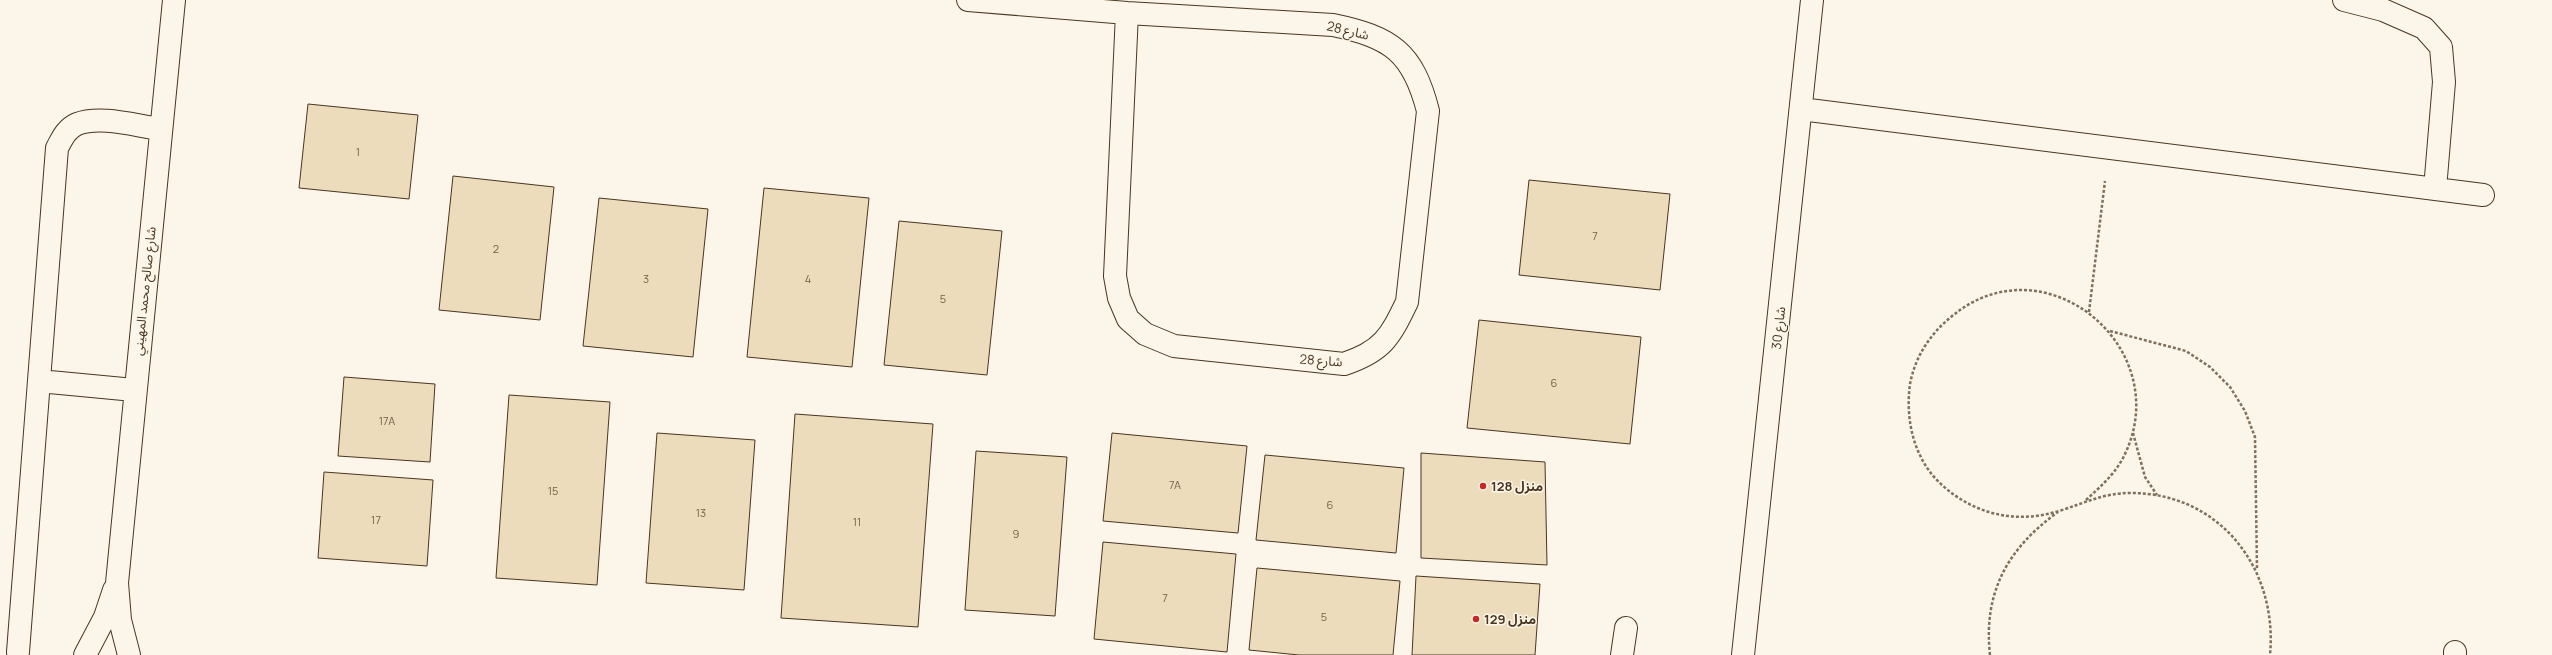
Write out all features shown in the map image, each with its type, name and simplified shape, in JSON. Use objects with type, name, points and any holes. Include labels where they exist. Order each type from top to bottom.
[{"type":"street","name":"شارع صالح محمد المهيني","points":[[129,655],[120,620],[117,583],[134,390],[174,0]]},
{"type":"street","name":"شارع 28","points":[[968,0],[1127,13],[1333,25],[1366,32],[1392,46],[1413,68],[1422,87],[1428,111],[1407,302],[1395,326],[1380,347],[1364,357],[1344,364],[1174,346],[1145,334],[1128,319],[1119,298],[1115,276],[1127,13]]},
{"type":"street","name":"شارع 30","points":[[1743,655],[1812,0]]},
{"type":"street","points":[[2344,0],[2383,10],[2424,28],[2441,47],[2444,82],[2435,189]]},
{"type":"street","points":[[1801,109],[2483,195]]},
{"type":"street","points":[[18,652],[57,148],[65,134],[77,124],[99,121],[161,129]]},
{"type":"street","points":[[39,381],[134,390]]},
{"type":"street","name":"شارع صالح محمد المهيني","points":[[85,655],[105,617],[117,583]]},
{"type":"street","points":[[1622,655],[1626,628]]},
{"type":"path","points":[[2089,312],[2108,148]]},
{"type":"path","points":[[2086,500],[2107,482],[2122,459],[2133,433],[2136,406],[2134,379],[2124,353],[2109,330],[2089,312],[2065,299],[2038,292],[2010,291],[1984,297],[1959,310],[1938,328],[1922,350],[1914,369],[1907,402],[1910,429],[1920,455],[1935,478],[1955,497],[1980,510],[2006,517],[2033,518],[2060,511],[2086,500],[2109,494],[2127,493],[2157,496],[2182,502],[2205,514],[2226,529],[2243,549],[2257,571],[2268,600],[2272,632],[2270,655]]},
{"type":"path","points":[[2109,330],[2186,351],[2210,367],[2230,387],[2241,405],[2255,437],[2257,571]]},
{"type":"path","points":[[2133,433],[2145,477],[2157,496]]},
{"type":"path","points":[[1990,655],[1987,633],[1991,603],[2001,576],[2016,550],[2036,528],[2060,511]]},
{"type":"building","points":[[308,104],[418,115],[409,199],[299,188]]},
{"type":"building","points":[[453,176],[554,187],[540,320],[439,310]]},
{"type":"building","points":[[1529,180],[1670,194],[1660,290],[1519,275]]},
{"type":"building","points":[[764,188],[869,198],[852,367],[747,357]]},
{"type":"building","points":[[599,198],[708,209],[693,357],[583,346]]},
{"type":"building","points":[[899,221],[1002,231],[987,375],[884,365]]},
{"type":"building","points":[[1479,320],[1641,337],[1630,444],[1467,428]]},
{"type":"building","points":[[344,377],[435,384],[430,462],[338,456]]},
{"type":"building","points":[[509,395],[610,402],[597,585],[496,578]]},
{"type":"building","points":[[795,414],[933,424],[918,627],[781,618]]},
{"type":"building","points":[[657,433],[755,440],[744,590],[646,583]]},
{"type":"building","points":[[1112,433],[1247,446],[1238,533],[1103,521]]},
{"type":"building","points":[[976,451],[1067,457],[1055,616],[965,610]]},
{"type":"building","name":"منزل 128","points":[[1421,453],[1545,462],[1547,565],[1421,558]]},
{"type":"building","points":[[1265,455],[1404,468],[1396,553],[1256,540]]},
{"type":"building","points":[[324,472],[433,480],[427,566],[318,558]]},
{"type":"building","points":[[1103,542],[1236,554],[1227,652],[1094,639]]},
{"type":"building","points":[[1257,568],[1400,581],[1393,655],[1299,655],[1249,650]]},
{"type":"building","name":"منزل 129","points":[[1416,576],[1540,584],[1535,655],[1412,655]]},
{"type":"place","name":"منزل 128","points":[[1483,486]]},
{"type":"place","name":"منزل 129","points":[[1476,619]]}]
